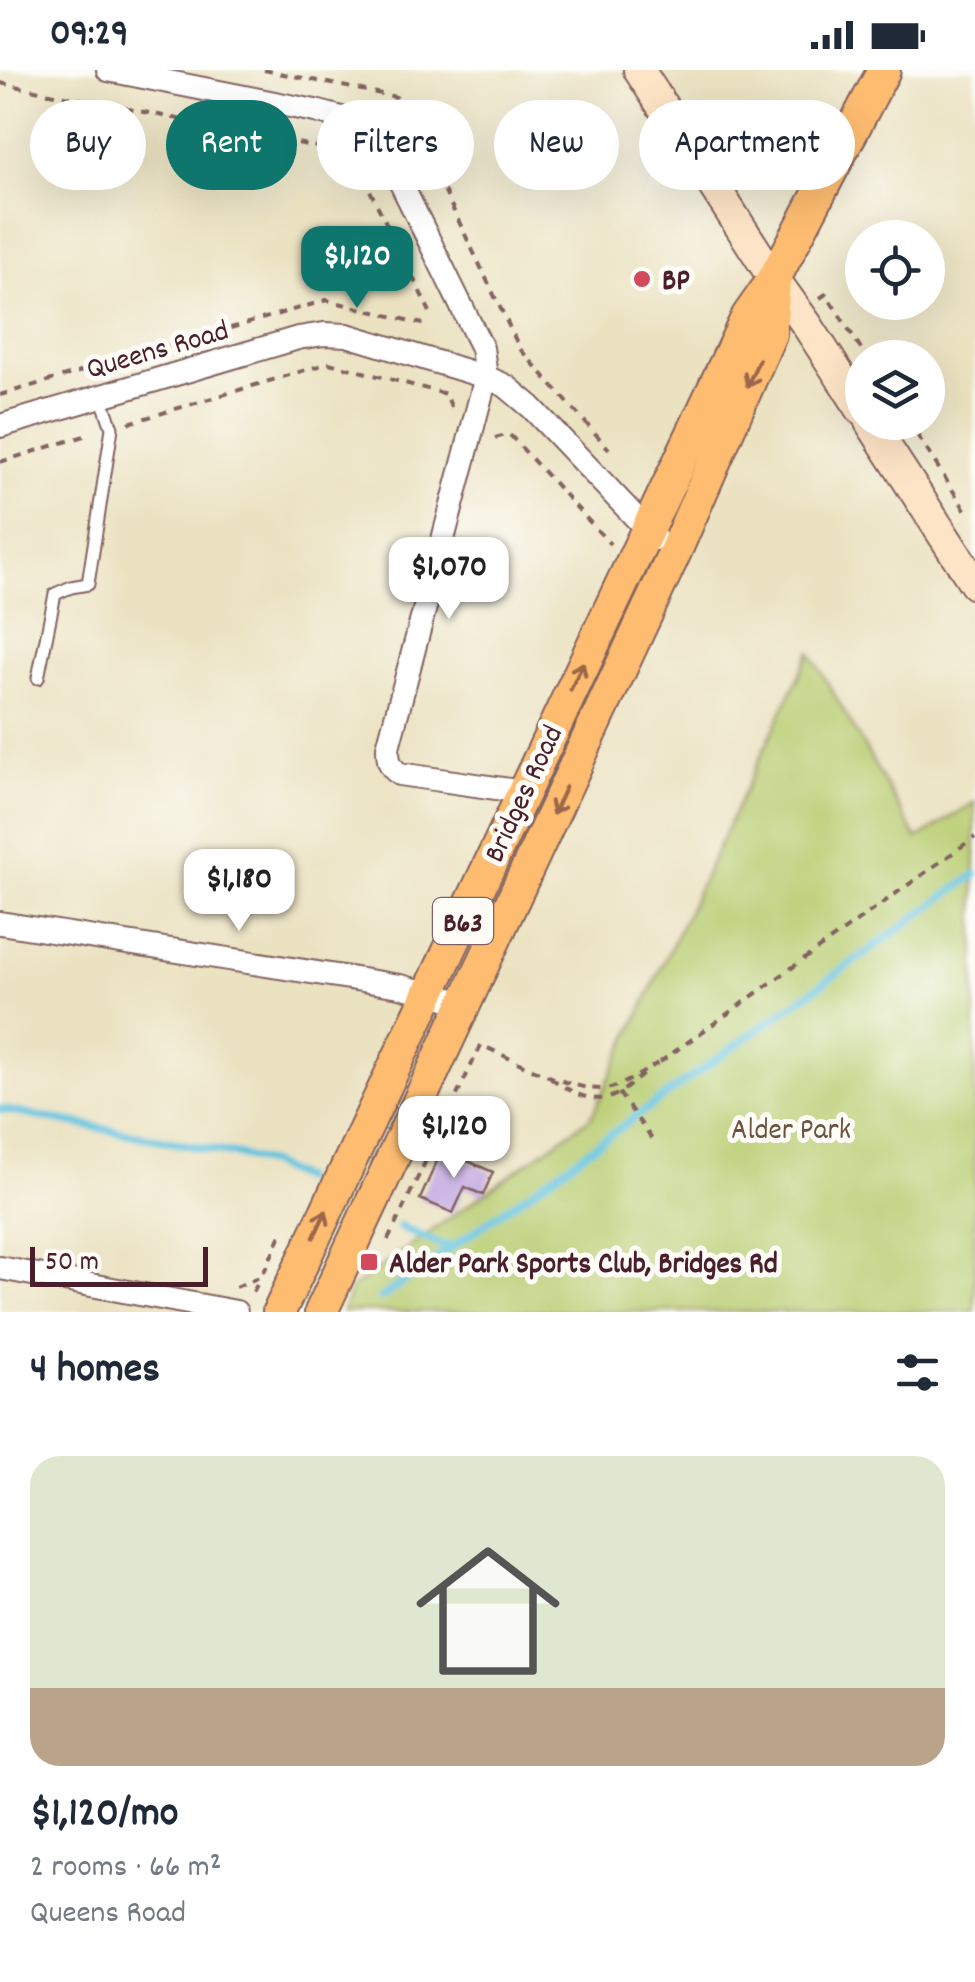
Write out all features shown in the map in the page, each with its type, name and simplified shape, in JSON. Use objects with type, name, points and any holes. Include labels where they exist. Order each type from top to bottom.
[{"type":"main road","points":[[639,70],[845,384]]},
{"type":"main road","name":"Bridges Road","points":[[279,1312],[748,316],[774,280],[884,70]]},
{"type":"main road","name":"Bridges Road","points":[[321,1312],[674,554],[770,334],[774,280]]},
{"type":"main road","points":[[884,440],[966,549],[975,584]]},
{"type":"street","points":[[108,70],[353,122],[375,136],[387,155],[482,348],[486,377],[388,747],[388,760],[399,774],[523,792]]},
{"type":"street","name":"Queens Road","points":[[0,426],[298,338],[347,335],[506,386],[674,554]]},
{"type":"street","points":[[0,923],[400,986],[464,1003]]},
{"type":"street","points":[[0,1268],[236,1312]]},
{"type":"lane","points":[[38,678],[55,594],[88,584],[112,428],[100,396]]},
{"type":"path","points":[[264,70],[396,97],[520,349],[610,449]]},
{"type":"path","points":[[0,83],[352,154],[430,312]]},
{"type":"path","points":[[820,298],[826,294],[855,340]]},
{"type":"path","points":[[0,462],[329,363],[446,394],[453,412]]},
{"type":"path","points":[[495,436],[509,434],[610,544]]},
{"type":"path","points":[[921,440],[966,511]]},
{"type":"path","points":[[385,1246],[481,1044],[566,1089],[607,1098],[975,837]]},
{"type":"path","points":[[547,1076],[591,1088],[609,1088],[660,1062]]},
{"type":"path","points":[[619,1092],[653,1140]]},
{"type":"path","points":[[253,1292],[280,1236]]},
{"type":"path","points":[[212,1307],[225,1291],[262,1276]]},
{"type":"green space","name":"Alder Park","points":[[810,652],[917,839],[975,802],[975,1312],[342,1312],[352,1288],[591,1117]]},
{"type":"building","points":[[442,1150],[493,1172],[483,1195],[465,1187],[453,1213],[420,1199]]},
{"type":"waterway","points":[[381,1298],[975,875]]},
{"type":"waterway","points":[[0,1109],[239,1155],[302,1179]]},
{"type":"waterway","points":[[400,1227],[452,1246]]},
{"type":"place","name":"BP","points":[[642,279]]},
{"type":"place","name":"Alder Park Sports Club, Bridges Rd","points":[[369,1262]]}]
